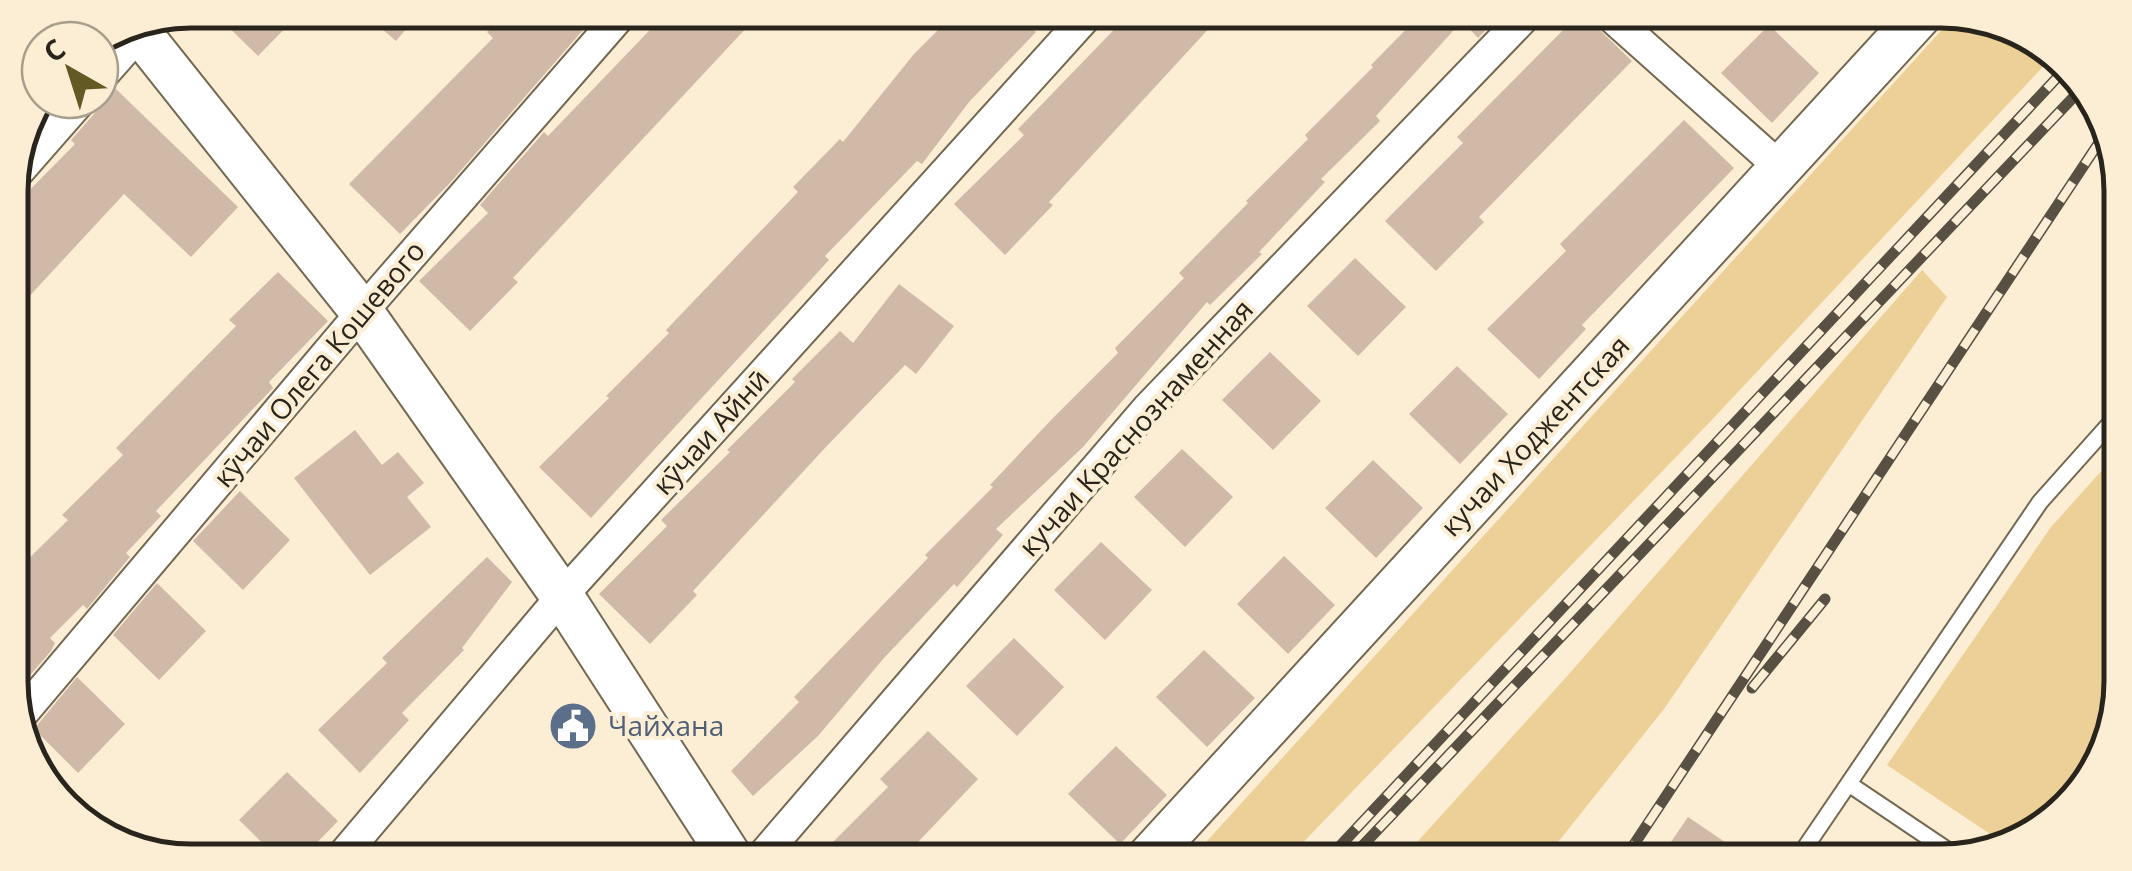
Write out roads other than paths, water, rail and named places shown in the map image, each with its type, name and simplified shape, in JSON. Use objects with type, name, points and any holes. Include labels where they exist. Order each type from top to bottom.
[{"type":"main road","name":"кучаи Ходжентская","points":[[1160,843],[1909,28]]},
{"type":"main road","points":[[143,35],[362,312],[562,596],[722,844]]},
{"type":"street","name":"кӯчаи Олега Кошевого","points":[[30,705],[362,312],[609,28]]},
{"type":"street","name":"кӯчаи Айнӣ","points":[[352,844],[562,596],[1076,28]]},
{"type":"street","name":"кучаи Краснознаменная","points":[[773,844],[1147,410],[1513,28]]},
{"type":"street","points":[[1624,28],[1781,168]]},
{"type":"street","points":[[32,155],[63,120]]},
{"type":"lane","points":[[1808,843],[2040,502],[2104,430]]},
{"type":"lane","points":[[1848,784],[1937,843]]},
{"type":"railway","points":[[1342,843],[2058,76]]},
{"type":"railway","points":[[1365,843],[2074,96]]},
{"type":"railway","points":[[1635,843],[2098,144]]},
{"type":"railway","points":[[1752,688],[1825,599]]},
{"type":"place","name":"Чайхана","points":[[573,726]]}]
